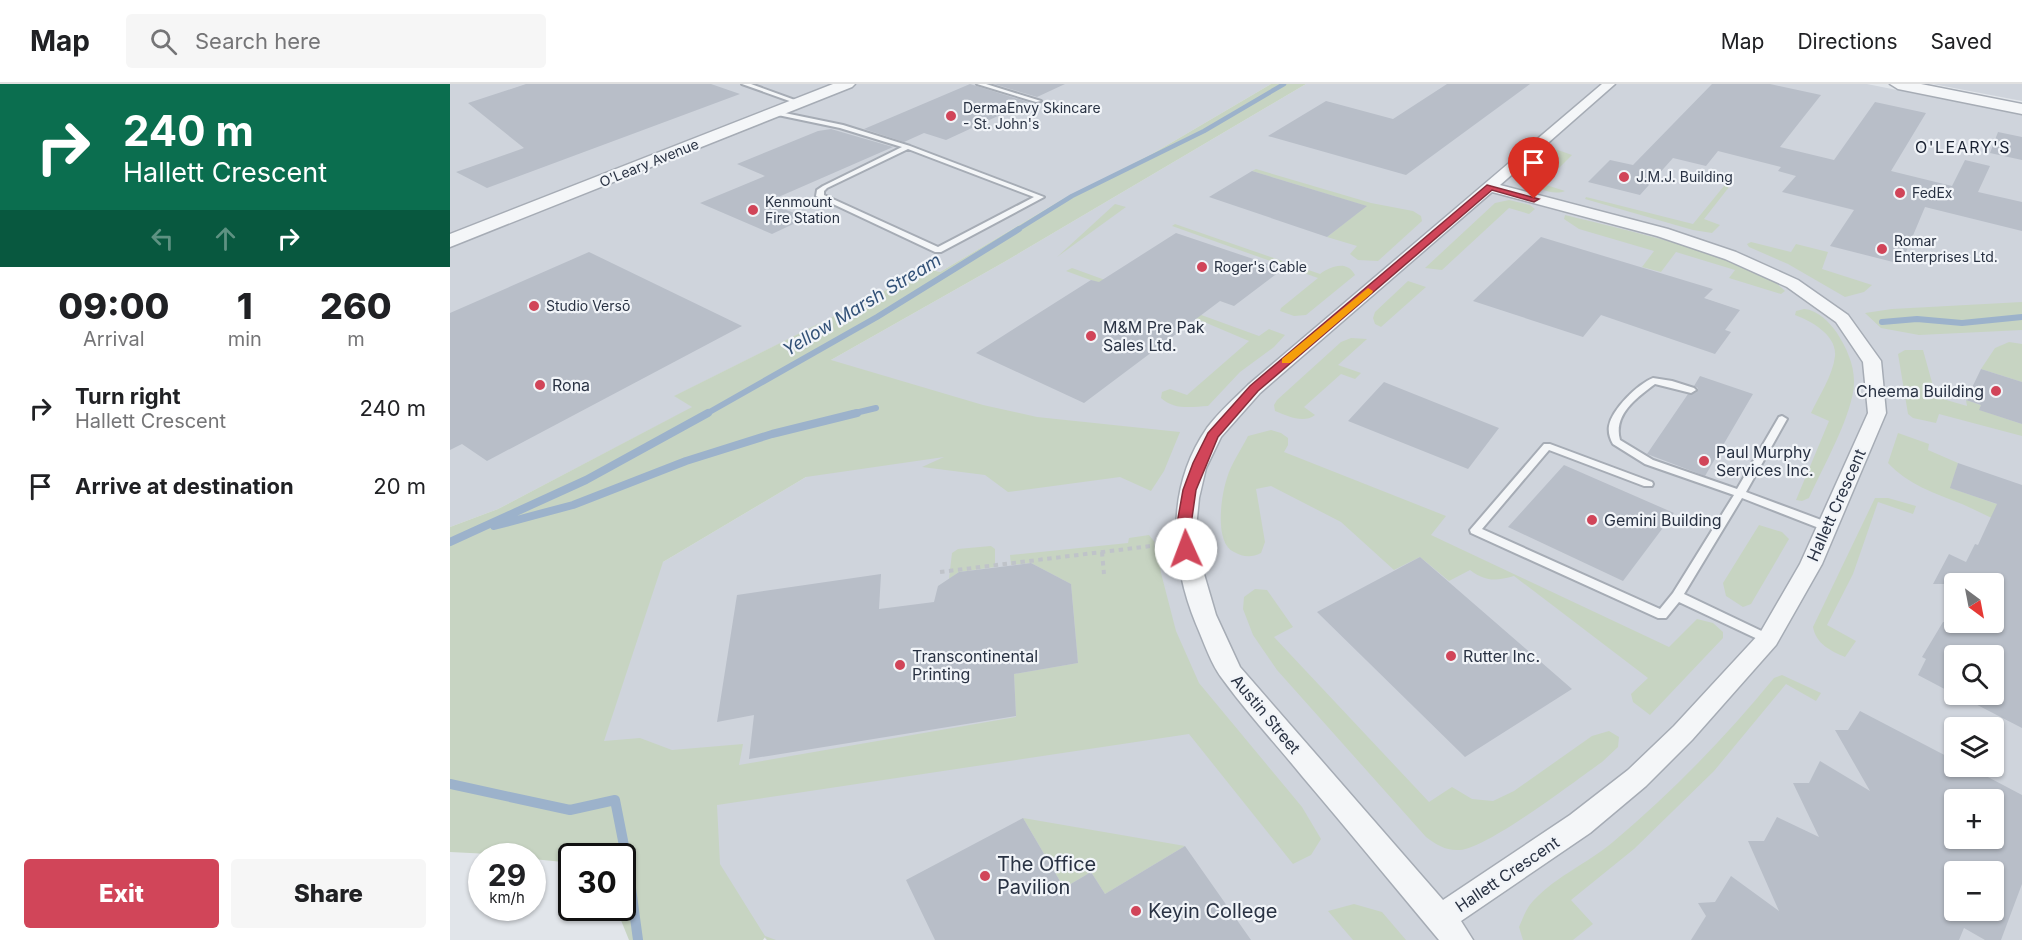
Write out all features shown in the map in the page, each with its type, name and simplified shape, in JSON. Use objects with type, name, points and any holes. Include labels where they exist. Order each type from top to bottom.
[{"type":"street","name":"O'Leary Avenue","points":[[450,241],[847,84]]},
{"type":"street","name":"Austin Street","points":[[1458,940],[1231,673],[1208,628],[1192,582],[1185,543],[1185,518],[1190,490],[1212,436],[1254,388],[1610,84]]},
{"type":"street","points":[[1898,84],[2022,109]]},
{"type":"street","name":"Hallett Crescent","points":[[1440,919],[1580,824],[1637,778],[1683,733],[1768,639],[1811,564],[1828,527],[1877,413],[1880,394],[1876,372],[1866,350],[1837,315],[1792,283],[1717,249],[1490,187]]},
{"type":"lane","points":[[745,84],[800,103]]},
{"type":"lane","points":[[980,84],[1038,101]]},
{"type":"lane","points":[[775,113],[841,126],[908,147],[1040,197],[938,250],[820,196],[821,190],[825,187],[908,147]]},
{"type":"lane","points":[[1691,390],[1653,381],[1634,395],[1618,417],[1613,429],[1616,442],[1649,462],[1740,493],[1828,527]]},
{"type":"lane","points":[[1648,484],[1547,446],[1475,530],[1662,615],[1677,596],[1782,419]]},
{"type":"lane","points":[[1677,596],[1768,639]]},
{"type":"path","points":[[940,572],[1185,543]]},
{"type":"path","points":[[1102,552],[1104,574]]},
{"type":"shaded area","points":[[450,84],[1271,84],[1152,154],[1063,199],[940,272],[928,269],[675,396],[693,407],[498,509],[450,527]]},
{"type":"shaded area","points":[[1306,84],[1867,84],[2022,115],[2022,940],[767,940],[450,678],[663,562],[806,477],[831,360],[1006,261]]},
{"type":"shaded area","points":[[1933,84],[2022,84],[2022,101]]},
{"type":"green space","points":[[1271,84],[1306,84],[1006,261],[831,360],[983,405],[1037,417],[1180,432],[1164,471],[1151,491],[1120,477],[1008,492],[985,475],[922,467],[944,457],[806,477],[663,562],[604,741],[640,738],[672,750],[743,744],[739,765],[1016,717],[1014,674],[1078,663],[1071,584],[1031,563],[1011,565],[1010,555],[1128,543],[1129,538],[1149,535],[1157,545],[1161,573],[1176,631],[1199,683],[1302,807],[1321,839],[1311,855],[1293,864],[1189,734],[717,805],[720,864],[765,936],[776,940],[767,940],[765,937],[763,940],[629,940],[621,921],[636,921],[636,843],[558,843],[558,862],[546,860],[546,843],[468,843],[468,853],[450,852],[450,527],[498,509],[692,407],[674,396],[928,269],[940,272],[1063,199],[1152,154]]},
{"type":"green space","points":[[1555,149],[1572,155],[1543,184],[1565,191],[1555,193],[1535,186],[1526,180],[1526,176]]},
{"type":"green space","points":[[1256,169],[1371,203],[1413,211],[1421,216],[1422,221],[1378,261],[1358,260],[1350,254],[1357,246],[1327,237],[1366,206],[1252,171]]},
{"type":"green space","points":[[1728,181],[1733,182],[1704,219],[1720,225],[1712,233],[1693,230],[1585,199],[1586,197],[1693,224]]},
{"type":"green space","points":[[1509,200],[1530,205],[1535,209],[1529,214],[1509,208],[1442,270],[1425,268],[1495,203]]},
{"type":"green space","points":[[1115,204],[1126,207],[1057,257]]},
{"type":"green space","points":[[1565,215],[1682,245],[1715,256],[1769,279],[1785,291],[1781,294],[1729,278],[1735,270],[1676,252],[1661,272],[1642,267],[1654,251],[1579,229],[1564,219]]},
{"type":"green space","points":[[1175,224],[1320,274],[1334,267],[1343,266],[1352,270],[1355,275],[1306,315],[1294,316],[1280,311],[1281,308],[1318,278],[1172,226]]},
{"type":"green space","points":[[1751,242],[1791,252],[1796,244],[1828,252],[1822,269],[1872,285],[1864,292],[1845,297],[1788,264],[1749,247],[1747,244]]},
{"type":"green space","points":[[1072,268],[1259,336],[1269,329],[1285,335],[1274,347],[1240,372],[1208,406],[1183,407],[1171,404],[1161,398],[1162,392],[1170,389],[1187,395],[1249,341],[1197,319],[1066,271]]},
{"type":"green space","points":[[1408,281],[1426,287],[1381,327],[1375,324],[1373,318],[1375,312]]},
{"type":"green space","points":[[2022,302],[2022,330],[1919,335],[1881,328],[1865,313],[1892,309]]},
{"type":"green space","points":[[1804,309],[1818,314],[1837,333],[1849,356],[1854,381],[1844,424],[1809,498],[1802,501],[1796,500],[1829,421],[1811,413],[1829,378],[1835,356],[1835,348],[1827,335],[1815,325],[1795,315],[1796,311]]},
{"type":"green space","points":[[1351,338],[1367,339],[1338,365],[1361,373],[1355,379],[1341,374],[1304,407],[1315,415],[1310,418],[1295,418],[1275,411],[1274,405],[1277,400],[1341,342]]},
{"type":"green space","points":[[2009,342],[2022,344],[2022,382],[1981,369],[1995,348]]},
{"type":"green space","points":[[1905,350],[1923,350],[1936,397],[1967,406],[1966,400],[1981,405],[1980,410],[2022,424],[2022,436],[1939,414],[1936,423],[1913,418],[1908,414],[1898,354]]},
{"type":"green space","points":[[1271,430],[1288,438],[1288,445],[1284,452],[1446,516],[1431,535],[1669,647],[1697,619],[1713,623],[1723,632],[1723,638],[1650,715],[1633,702],[1631,694],[1648,678],[1514,576],[1491,579],[1481,577],[1470,570],[1449,581],[1420,557],[1394,570],[1341,522],[1271,486],[1256,489],[1265,542],[1261,553],[1250,556],[1237,554],[1228,547],[1221,529],[1221,507],[1225,486],[1231,468],[1248,436]]},
{"type":"green space","points":[[1898,433],[1929,444],[1928,450],[1958,463],[1951,488],[2022,513],[2022,533],[1962,504],[1922,488],[1896,471],[1888,463]]},
{"type":"green space","points":[[1875,498],[1888,498],[1916,506],[1913,514],[1878,502],[1853,574],[1827,625],[1856,641],[1845,657],[1821,642],[1813,627]]},
{"type":"green space","points":[[1759,525],[1782,532],[1789,539],[1751,604],[1743,607],[1726,596],[1723,583]]},
{"type":"green space","points":[[991,546],[995,549],[995,567],[959,572],[949,579],[952,553],[958,549]]},
{"type":"green space","points":[[1255,589],[1267,590],[1293,627],[1274,637],[1429,802],[1452,787],[1472,799],[1493,801],[1514,791],[1592,736],[1609,731],[1619,737],[1618,747],[1602,762],[1553,798],[1490,838],[1460,850],[1442,847],[1426,837],[1277,670],[1253,635],[1243,609],[1244,597]]},
{"type":"green space","points":[[1782,675],[1821,693],[1816,701],[1786,684],[1714,771],[1634,849],[1571,900],[1593,924],[1573,940],[1523,940],[1519,927],[1528,908],[1538,896],[1603,850],[1635,823],[1718,743],[1774,678]]},
{"type":"green space","points":[[1023,818],[1185,846],[1105,894],[1091,872],[1064,888]]},
{"type":"green space","points":[[1354,904],[1382,912],[1406,940],[1353,940],[1328,911]]},
{"type":"building","points":[[526,84],[711,84],[740,94],[487,188],[456,172],[524,148],[468,103]]},
{"type":"building","points":[[970,84],[1028,102],[946,140],[924,133],[904,142],[864,129]]},
{"type":"building","points":[[994,84],[1065,84],[1037,97]]},
{"type":"building","points":[[1447,84],[1530,84],[1406,175],[1268,136],[1326,101],[1393,119]]},
{"type":"building","points":[[1712,84],[1770,84],[1821,95],[1780,147],[1834,160],[1875,102],[1926,113],[1891,171],[1952,186],[1965,160],[1990,166],[1978,192],[2022,202],[2022,231],[1925,207],[1901,264],[1830,246],[1854,210],[1782,192],[1796,176],[1778,171],[1781,167],[1718,151],[1706,166],[1673,158],[1640,195],[1588,182],[1610,160],[1633,165]]},
{"type":"building","points":[[831,129],[893,147],[767,202],[806,218],[772,234],[700,203],[765,176],[737,164],[818,131]]},
{"type":"building","points":[[1998,132],[2022,137],[2022,160],[1990,153]]},
{"type":"building","points":[[1252,171],[1367,206],[1327,237],[1209,197]]},
{"type":"building","points":[[1176,233],[1283,269],[1234,306],[1220,301],[1084,403],[976,353],[1091,280],[1099,282]]},
{"type":"building","points":[[1541,237],[1713,289],[1704,298],[1740,310],[1725,330],[1731,332],[1715,354],[1601,315],[1583,337],[1473,301]]},
{"type":"building","name":"Rona","points":[[589,252],[742,326],[487,461],[462,444],[450,450],[450,313]]},
{"type":"building","name":"Cheema Building","points":[[1981,369],[2022,382],[2022,424],[1979,410],[1981,405],[1966,400]]},
{"type":"building","points":[[1700,376],[1753,394],[1705,476],[1647,454],[1688,394],[1697,392],[1698,388],[1694,386]]},
{"type":"building","points":[[1384,382],[1499,428],[1468,469],[1348,421]]},
{"type":"building","points":[[1958,463],[2022,485],[2022,728],[1977,705],[2004,705],[2004,645],[1944,645],[1944,689],[1918,675],[1926,659],[1922,657],[1943,622],[1944,633],[2004,633],[2004,573],[1944,573],[1944,584],[1933,584],[1949,554],[1966,562],[1975,544],[1978,545],[1997,504],[1950,488]]},
{"type":"building","name":"Gemini Building","points":[[1564,465],[1674,513],[1623,581],[1508,527]]},
{"type":"building","points":[[1420,557],[1572,689],[1465,757],[1317,612]]},
{"type":"building","points":[[1031,563],[1071,584],[1078,663],[1014,674],[1016,716],[749,759],[754,715],[717,722],[737,595],[881,574],[879,609],[934,602],[938,586],[959,572]]},
{"type":"building","points":[[1860,711],[1944,755],[1944,777],[1988,777],[2022,795],[2022,884],[2001,940],[1985,940],[1964,928],[1959,940],[1691,940],[1706,916],[1698,903],[1715,902],[1731,876],[1779,911],[1748,841],[1764,841],[1777,817],[1819,837],[1793,783],[1809,783],[1820,761],[1870,791],[1835,730],[1848,730]]},
{"type":"building","name":"The Office Pavilion","points":[[1023,818],[1064,888],[1091,872],[1105,894],[1185,846],[1251,940],[935,940],[906,880]]},
{"type":"waterway","name":"Yellow Marsh Stream","points":[[1017,230],[1072,196],[1204,131],[1284,84]]},
{"type":"waterway","name":"Yellow Marsh Stream","points":[[706,414],[877,317],[1019,229]]},
{"type":"waterway","points":[[1882,322],[1917,319],[1962,323],[2022,317]]},
{"type":"waterway","points":[[851,414],[876,408]]},
{"type":"waterway","name":"Yellow Marsh Stream","points":[[450,542],[586,480],[708,413]]},
{"type":"waterway","points":[[494,526],[573,505],[686,461],[772,434],[857,413]]},
{"type":"waterway","points":[[450,784],[570,810],[615,800],[628,866],[638,940]]},
{"type":"slow traffic","points":[[1286,361],[1368,291]]},
{"type":"place","name":"DermaEnvy Skincare - St. John's","points":[[951,116]]},
{"type":"place","name":"J.M.J. Building","points":[[1624,177]]},
{"type":"place","name":"FedEx","points":[[1900,193]]},
{"type":"place","name":"Kenmount Fire Station","points":[[753,210]]},
{"type":"place","name":"Romar Enterprises Ltd.","points":[[1882,249]]},
{"type":"place","name":"Roger's Cable","points":[[1202,267]]},
{"type":"place","name":"Studio Versō","points":[[534,306]]},
{"type":"place","name":"M&M Pre Pak Sales Ltd.","points":[[1091,336]]},
{"type":"place","name":"Rona","points":[[540,385]]},
{"type":"place","name":"Cheema Building","points":[[1996,391]]},
{"type":"place","name":"Paul Murphy Services Inc.","points":[[1704,461]]},
{"type":"place","name":"Gemini Building","points":[[1592,520]]},
{"type":"place","name":"Rutter Inc.","points":[[1451,656]]},
{"type":"place","name":"Transcontinental Printing","points":[[900,665]]},
{"type":"place","name":"The Office Pavilion","points":[[985,876]]},
{"type":"place","name":"Keyin College","points":[[1136,911]]},
{"type":"district","name":"O'LEARY'S","points":[[1963,147]]},
{"type":"route","points":[[1186,549],[1185,518],[1190,490],[1199,463],[1212,436],[1254,388],[1490,187],[1534,199]]}]
